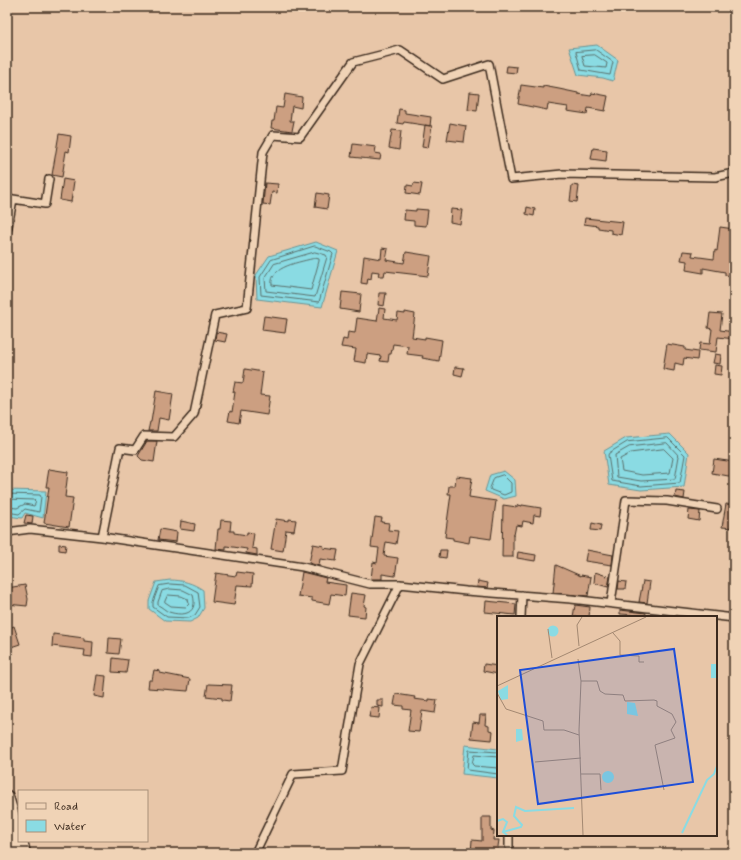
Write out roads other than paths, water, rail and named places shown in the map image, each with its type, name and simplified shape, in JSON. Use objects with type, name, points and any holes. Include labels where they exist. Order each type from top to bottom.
[{"type":"highway","points":[[7,797],[18,833]]},
{"type":"highway","points":[[7,834],[13,853]]},
{"type":"highway","points":[[20,842],[24,853]]},
{"type":"street","points":[[102,536],[120,448],[135,450],[144,436],[174,437],[194,414],[215,315],[247,308],[263,152],[273,135],[300,137],[353,62],[400,50],[443,79],[489,64],[511,179],[562,174],[715,176],[734,173]]},
{"type":"street","points":[[7,232],[13,199],[45,204],[49,179]]},
{"type":"street","points":[[611,603],[626,500],[667,501],[717,509]]},
{"type":"street","points":[[7,532],[30,529],[102,536],[303,567],[370,584],[400,584],[466,592],[571,599],[734,618]]},
{"type":"street","points":[[255,853],[293,774],[342,771],[360,664],[400,584]]},
{"type":"street","points":[[521,616],[522,595]]},
{"type":"street","points":[[509,836],[509,846]]},
{"type":"water","points":[[597,45],[618,60],[613,81],[603,78],[578,75],[569,48]]},
{"type":"water","points":[[316,242],[338,251],[322,307],[257,299],[256,275],[269,256]]},
{"type":"water","points":[[670,434],[689,453],[684,487],[641,490],[609,485],[604,451],[626,438]]},
{"type":"water","points":[[504,471],[515,480],[516,496],[504,499],[485,491],[490,475]]},
{"type":"water","points":[[7,490],[46,491],[43,518],[25,513],[22,518],[8,516]]},
{"type":"water","points":[[170,580],[187,582],[203,590],[204,608],[198,618],[190,622],[165,621],[149,609],[149,601],[156,582]]},
{"type":"water","points":[[465,745],[497,749],[497,778],[462,774]]}]
